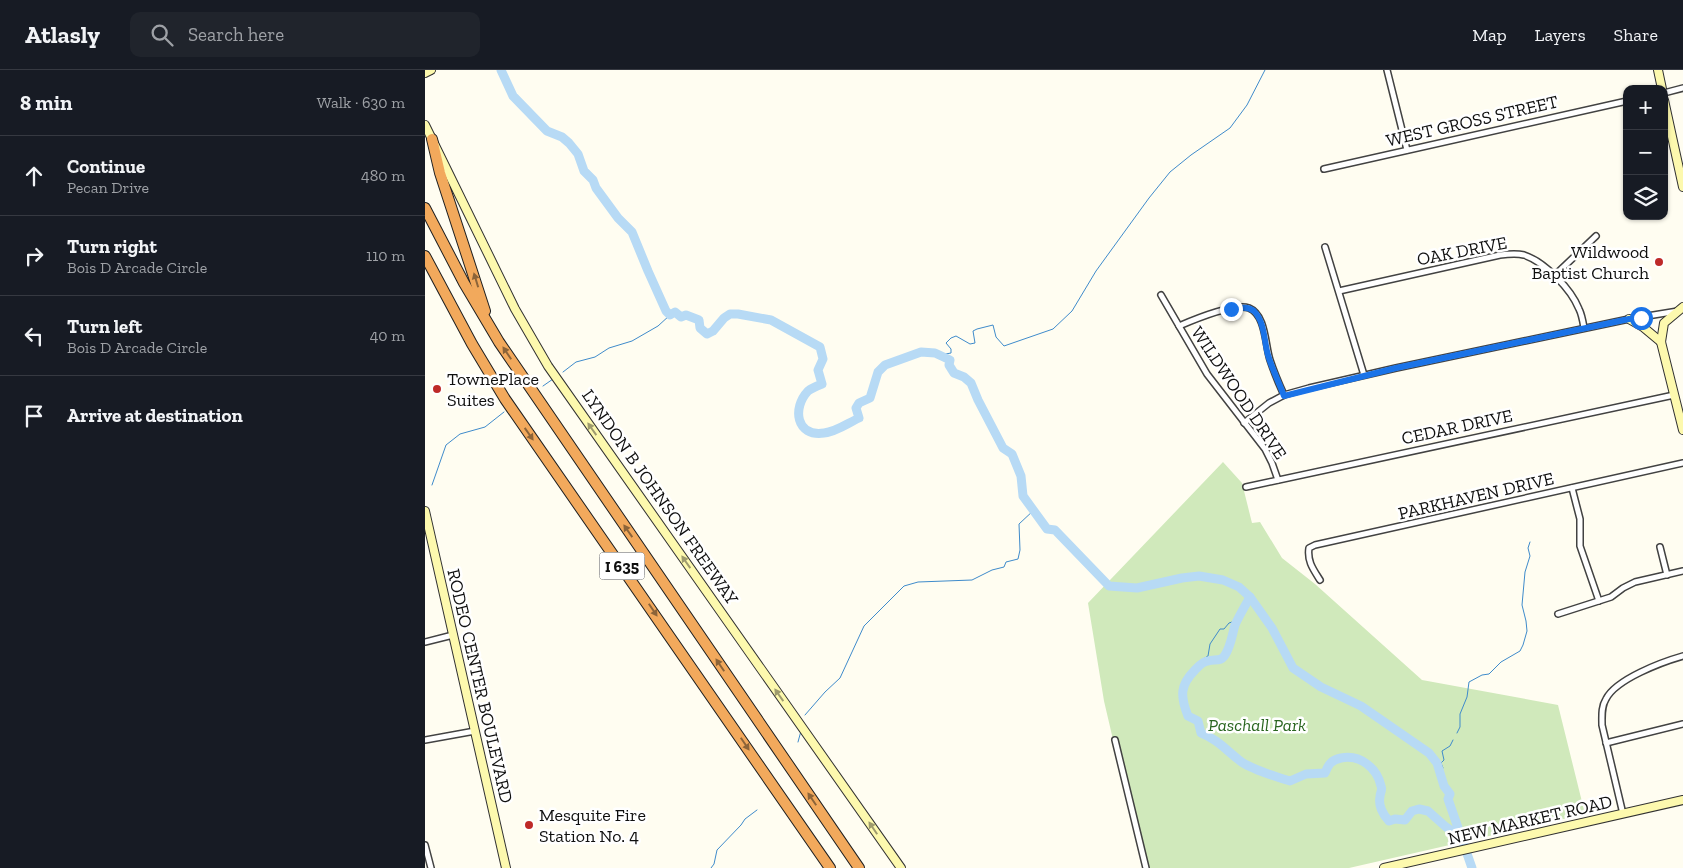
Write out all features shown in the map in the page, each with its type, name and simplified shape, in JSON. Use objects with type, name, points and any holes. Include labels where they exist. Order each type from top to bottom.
[{"type":"highway","points":[[432,139],[440,173],[490,326]]},
{"type":"highway","name":"I 635","points":[[425,208],[447,252],[490,326],[536,397],[859,868]]},
{"type":"highway","name":"I 635","points":[[425,256],[472,344],[505,399],[830,868]]},
{"type":"highway","points":[[425,273],[468,346],[505,399]]},
{"type":"street","points":[[425,73],[431,70]]},
{"type":"street","points":[[1387,70],[1407,150]]},
{"type":"street","points":[[1657,70],[1661,85]]},
{"type":"street","points":[[1668,92],[1683,88]]},
{"type":"street","name":"WEST GROSS STREET","points":[[1324,169],[1623,102]]},
{"type":"street","points":[[1668,118],[1683,187]]},
{"type":"street","name":"LYNDON B JOHNSON FREEWAY","points":[[425,125],[515,309],[548,366],[901,868]]},
{"type":"street","points":[[1555,276],[1596,236]]},
{"type":"street","points":[[1325,247],[1364,375]]},
{"type":"street","name":"OAK DRIVE","points":[[1339,291],[1500,255],[1524,255],[1547,268],[1571,294],[1580,310],[1584,328]]},
{"type":"street","name":"WILDWOOD DRIVE","points":[[1161,296],[1207,374],[1265,449],[1278,480]]},
{"type":"street","points":[[1179,326],[1211,314],[1245,307],[1253,311],[1261,323],[1268,356],[1284,396]]},
{"type":"street","points":[[1244,423],[1261,408],[1284,396],[1364,375],[1681,309]]},
{"type":"street","points":[[1681,309],[1664,323],[1661,342],[1683,430]]},
{"type":"street","points":[[1629,319],[1643,326],[1661,342]]},
{"type":"street","name":"CEDAR DRIVE","points":[[1246,487],[1674,395]]},
{"type":"street","name":"PARKHAVEN DRIVE","points":[[1320,580],[1310,565],[1308,556],[1309,548],[1315,545],[1683,463]]},
{"type":"street","points":[[1572,488],[1580,519],[1580,546],[1599,601]]},
{"type":"street","name":"RODEO CENTER BOULEVARD","points":[[425,511],[506,868]]},
{"type":"street","points":[[1660,547],[1667,575]]},
{"type":"street","points":[[1558,614],[1611,597],[1635,582],[1683,571]]},
{"type":"street","points":[[425,642],[453,635]]},
{"type":"street","points":[[1623,814],[1602,725],[1602,711],[1606,699],[1612,690],[1621,683],[1683,656]]},
{"type":"street","points":[[1606,743],[1683,724]]},
{"type":"street","points":[[425,740],[475,731]]},
{"type":"street","points":[[1115,740],[1146,868]]},
{"type":"street","name":"NEW MARKET ROAD","points":[[1385,868],[1683,800]]},
{"type":"street","points":[[425,845],[431,868]]},
{"type":"green space","name":"Paschall Park","points":[[1223,462],[1242,483],[1252,523],[1260,522],[1282,558],[1315,584],[1422,680],[1558,705],[1585,814],[1349,868],[1143,868],[1104,701],[1088,603]]},
{"type":"waterway","points":[[501,70],[513,96],[547,131],[562,137],[578,154],[584,171],[593,180],[596,188],[618,218],[632,232],[666,311],[670,315],[675,312],[681,317],[686,315],[699,320],[700,328],[707,334],[713,331],[730,314],[771,320],[820,347],[823,359],[818,370],[822,384],[808,391],[800,405],[799,420],[807,431],[824,433],[859,418],[856,408],[859,403],[870,398],[878,372],[885,365],[921,352],[935,353],[950,360],[949,365],[954,373],[964,377],[971,383],[1003,448],[1012,454],[1021,476],[1023,496],[1047,529],[1055,530],[1109,586],[1137,588],[1199,576],[1223,580],[1239,587],[1250,597],[1272,628],[1293,668],[1321,687],[1361,706],[1429,753],[1437,763],[1444,786],[1450,794],[1448,799],[1472,868]]},
{"type":"waterway","points":[[940,355],[951,353],[951,349],[946,343],[951,338],[956,336],[970,344],[975,343],[973,331],[993,325],[996,337],[1004,346],[1053,329],[1072,311],[1096,271],[1170,172],[1230,128],[1247,105],[1265,70]]},
{"type":"waterway","points":[[563,372],[576,362],[595,357],[609,348],[632,341],[658,326],[670,315]]},
{"type":"waterway","points":[[543,386],[553,379]]},
{"type":"waterway","points":[[432,485],[446,445],[460,434],[485,427],[504,412]]},
{"type":"waterway","points":[[805,715],[840,678],[864,626],[904,586],[918,582],[972,580],[992,570],[1004,567],[1006,562],[1018,559],[1020,550],[1019,524],[1034,510]]},
{"type":"waterway","points":[[1457,733],[1460,727],[1460,714],[1467,697],[1469,682],[1482,675],[1489,674],[1501,662],[1520,651],[1523,645],[1527,631],[1522,605],[1525,572],[1530,556],[1528,548],[1530,542]]},
{"type":"waterway","points":[[1250,597],[1235,625],[1229,648],[1223,657],[1202,663],[1190,675],[1184,686],[1185,709],[1188,716],[1198,721],[1201,733],[1217,742],[1248,766],[1290,781],[1306,774],[1325,773],[1330,763],[1338,759],[1348,757],[1361,760],[1372,768],[1379,779],[1382,789],[1380,807],[1389,821],[1395,819],[1405,820],[1412,811],[1419,809],[1428,811],[1461,837]]},
{"type":"waterway","points":[[1201,664],[1203,659],[1208,656],[1210,644],[1220,629],[1224,629],[1229,623],[1238,620]]},
{"type":"waterway","points":[[798,742],[801,731]]},
{"type":"waterway","points":[[1440,772],[1443,768],[1441,763],[1444,760],[1442,751],[1450,746],[1453,740]]},
{"type":"waterway","points":[[711,868],[714,864],[717,850],[745,819],[757,810]]},
{"type":"place","name":"Wildwood Baptist Church","points":[[1659,262]]},
{"type":"place","name":"TownePlace Suites","points":[[437,389]]},
{"type":"place","name":"Mesquite Fire Station No. 4","points":[[529,825]]},
{"type":"route","points":[[1231,309],[1249,308],[1259,319],[1268,356],[1284,396],[1309,388],[1396,368],[1641,318]]}]
